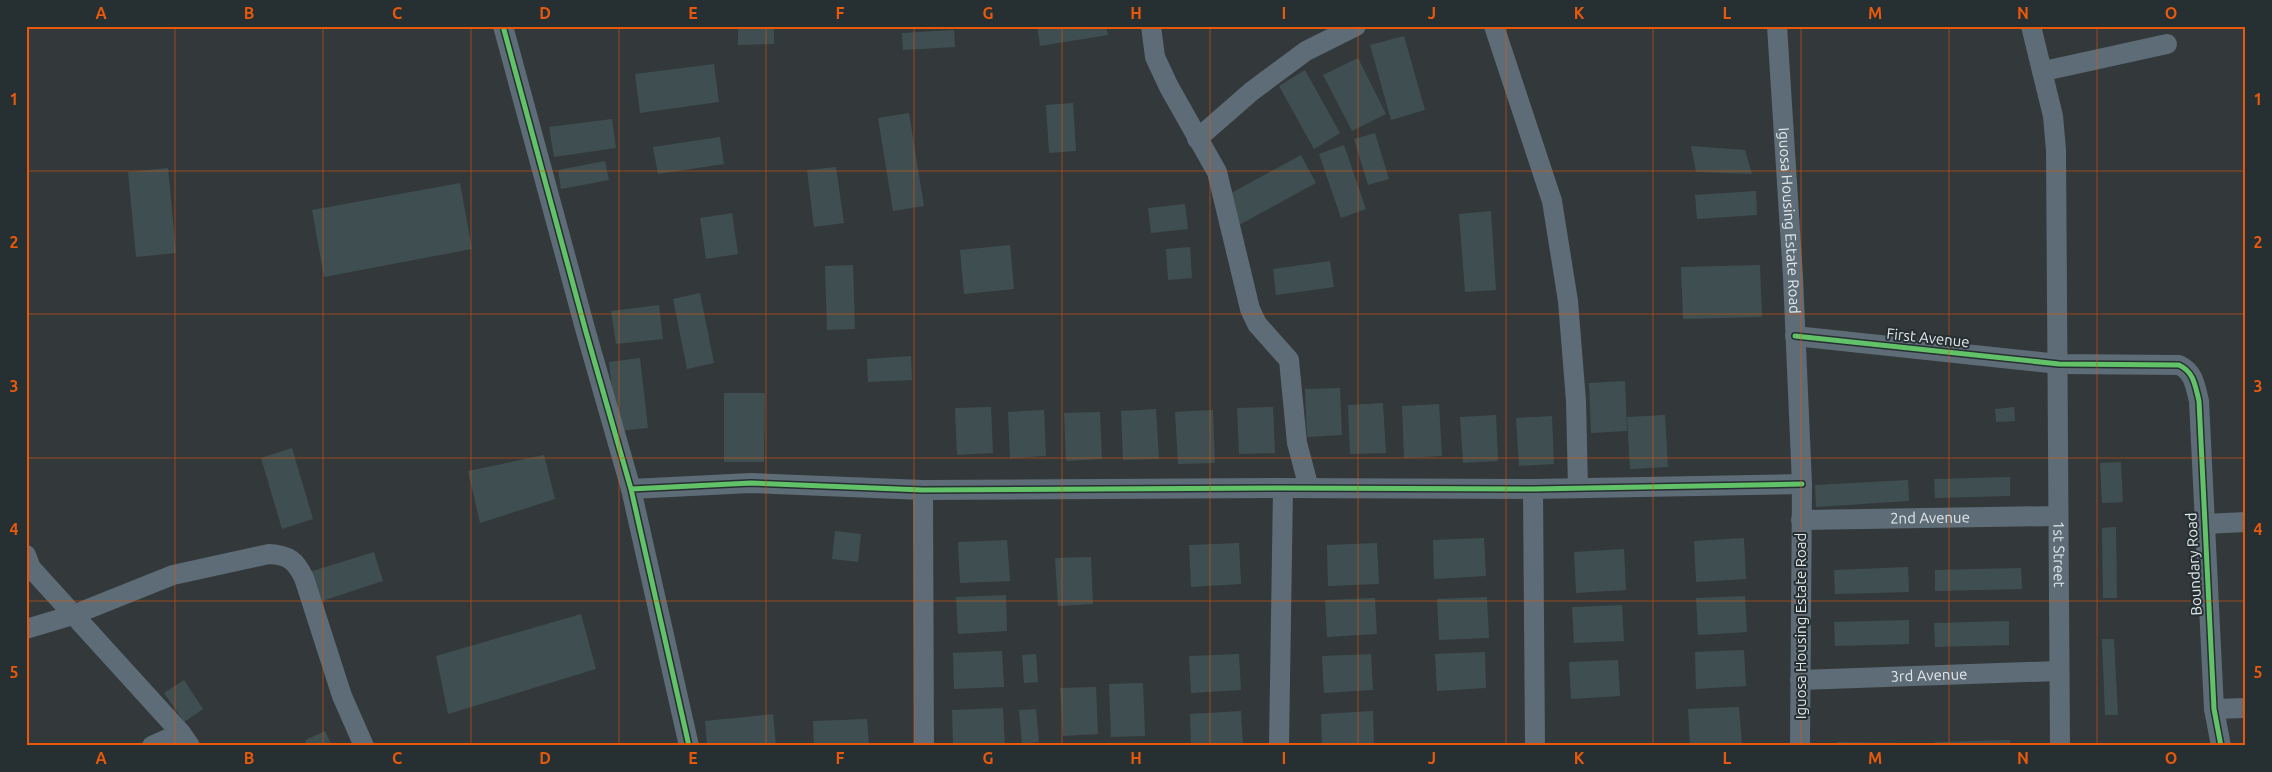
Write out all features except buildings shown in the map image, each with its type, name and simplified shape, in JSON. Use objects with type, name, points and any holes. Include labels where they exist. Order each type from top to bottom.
[{"type":"street","points":[[503,26],[586,332],[631,489],[689,746]]},
{"type":"street","points":[[1151,26],[1155,57],[1217,172],[1250,309],[1257,324],[1289,360],[1292,368],[1297,443],[1309,488]]},
{"type":"street","points":[[1197,138],[1252,91],[1306,51],[1356,26]]},
{"type":"street","points":[[1494,26],[1552,201],[1568,302],[1576,401],[1578,488]]},
{"type":"street","name":"Iguosa Housing Estate Road","points":[[1777,26],[1796,336],[1802,484],[1800,746]]},
{"type":"street","name":"1st Street","points":[[2031,26],[2044,71],[2053,116],[2056,150],[2059,364],[2058,671],[2060,746]]},
{"type":"street","points":[[2044,71],[2167,44]]},
{"type":"street","name":"First Avenue","points":[[1796,336],[2059,364],[2178,365],[2188,370],[2195,381]]},
{"type":"street","name":"Boundary Road","points":[[2195,381],[2199,401],[2214,709],[2221,746]]},
{"type":"street","points":[[631,489],[751,483],[923,490],[1533,489],[1802,484]]},
{"type":"street","points":[[1279,746],[1284,488]]},
{"type":"street","points":[[1533,489],[1535,746]]},
{"type":"street","points":[[923,490],[924,746]]},
{"type":"street","name":"2nd Avenue","points":[[1802,520],[2058,516]]},
{"type":"street","points":[[2205,524],[2246,522]]},
{"type":"street","points":[[26,629],[73,615],[174,575],[269,554],[284,554],[297,563],[304,578],[342,696],[364,746]]},
{"type":"street","points":[[26,555],[31,568],[185,739]]},
{"type":"street","name":"3rd Avenue","points":[[1800,680],[2058,671]]},
{"type":"street","points":[[2214,709],[2246,708]]},
{"type":"street","points":[[152,746],[185,739]]},
{"type":"cycle path","points":[[503,26],[586,332],[631,489],[689,746]]},
{"type":"cycle path","points":[[1795,336],[2059,364],[2179,365],[2188,371],[2193,380],[2199,401],[2214,709],[2221,746]]},
{"type":"cycle path","points":[[631,489],[751,483],[923,490],[1533,489],[1802,484]]}]
